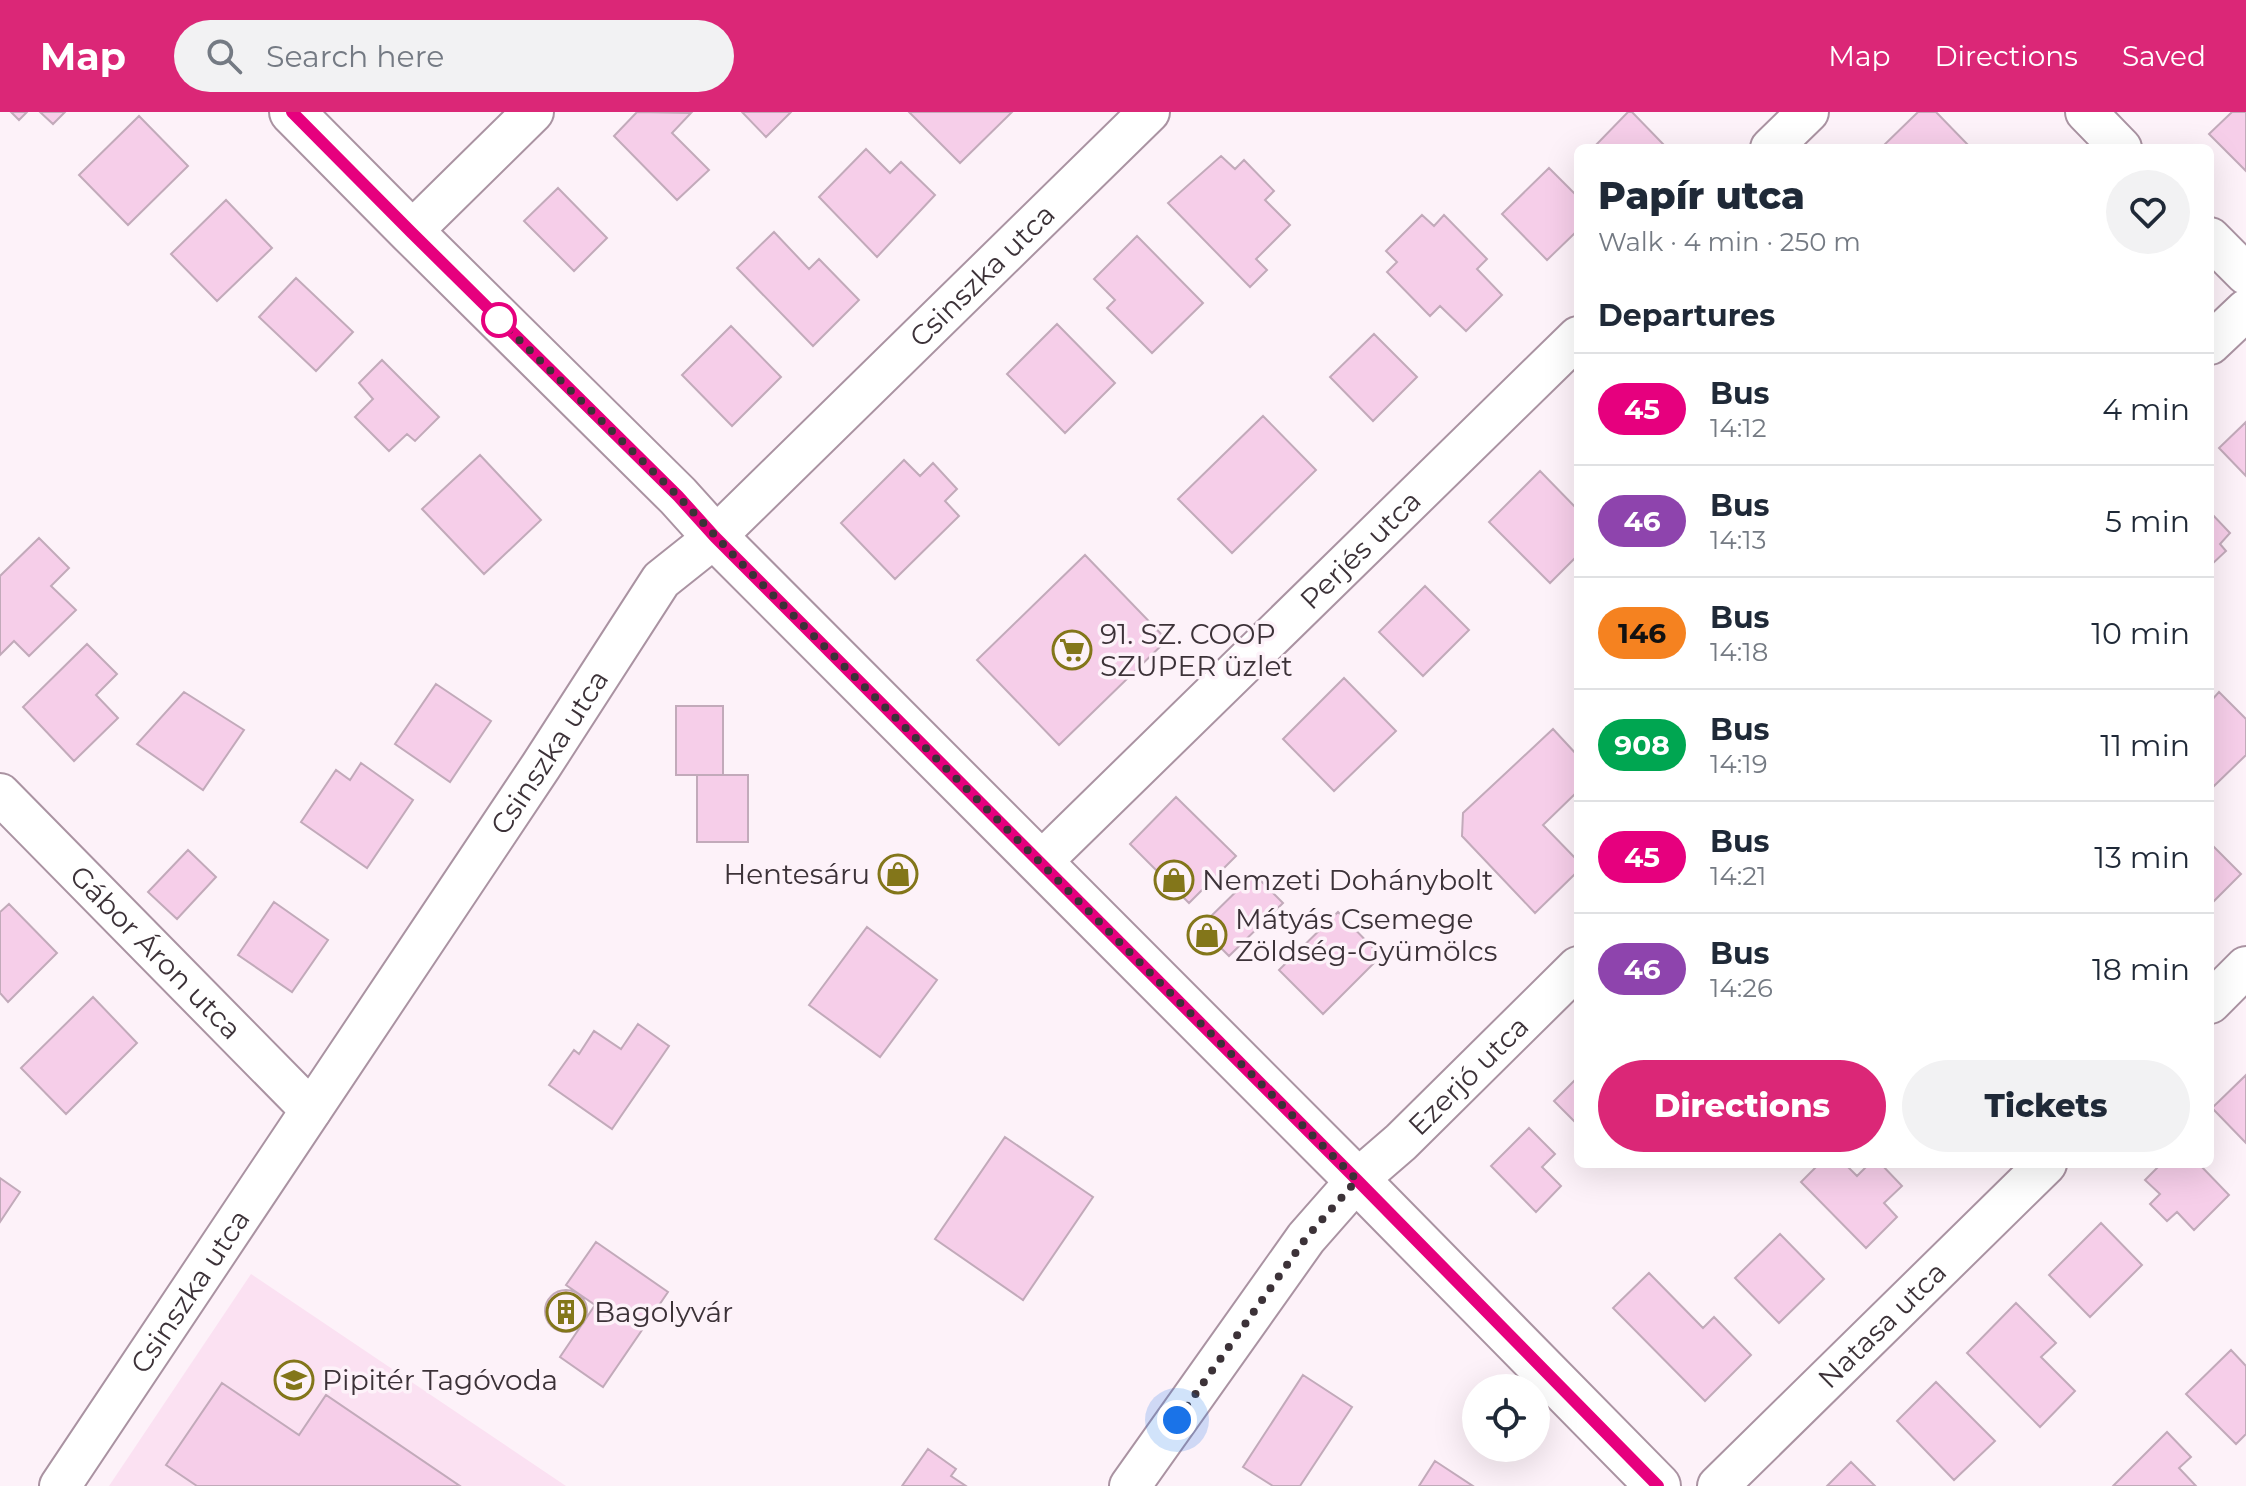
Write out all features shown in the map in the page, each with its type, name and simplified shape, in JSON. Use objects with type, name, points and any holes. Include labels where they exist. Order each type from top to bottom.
[{"type":"street","points":[[292,112],[678,496],[715,537],[1658,1486]]},
{"type":"street","points":[[411,232],[533,112]]},
{"type":"street","name":"Csinszka utca","points":[[60,1486],[541,766],[661,580],[715,537],[1149,112]]},
{"type":"street","points":[[1775,144],[1808,112]]},
{"type":"street","points":[[2086,112],[2117,144]]},
{"type":"street","points":[[2214,242],[2246,274]]},
{"type":"street","points":[[2214,340],[2246,310]]},
{"type":"street","name":"Perjés utca","points":[[1040,863],[1574,341]]},
{"type":"street","name":"Gábor Áron utca","points":[[0,794],[311,1110]]},
{"type":"street","points":[[2214,999],[2246,967]]},
{"type":"street","name":"Ezerjó utca","points":[[1130,1486],[1306,1238],[1357,1180],[1401,1142],[1574,971]]},
{"type":"street","name":"Natasa utca","points":[[1718,1486],[2042,1168]]},
{"type":"shaded area","name":"Pipitér Tagóvoda","points":[[251,1274],[566,1486],[109,1486]]},
{"type":"building","points":[[11,112],[27,112],[19,120]]},
{"type":"building","points":[[40,112],[65,112],[53,124]]},
{"type":"building","points":[[637,112],[691,113],[672,133],[709,170],[677,200],[614,136]]},
{"type":"building","points":[[742,112],[791,112],[766,137]]},
{"type":"building","points":[[909,112],[1012,112],[960,163]]},
{"type":"building","points":[[1628,112],[1632,112],[1663,144],[1597,144]]},
{"type":"building","points":[[1918,112],[1936,112],[1967,144],[1885,144]]},
{"type":"building","points":[[2232,112],[2246,112],[2246,171],[2209,134]]},
{"type":"building","points":[[139,116],[188,166],[128,225],[79,175]]},
{"type":"building","points":[[866,149],[890,173],[901,162],[935,195],[877,257],[819,197]]},
{"type":"building","points":[[1221,156],[1235,169],[1244,160],[1274,191],[1265,200],[1290,225],[1256,259],[1267,270],[1250,287],[1168,203]]},
{"type":"building","points":[[1549,168],[1574,193],[1574,234],[1547,260],[1502,214]]},
{"type":"building","points":[[558,188],[607,238],[574,271],[524,221]]},
{"type":"building","points":[[226,200],[272,248],[217,301],[171,254]]},
{"type":"building","points":[[1422,215],[1434,226],[1444,215],[1487,259],[1477,269],[1502,295],[1466,331],[1440,306],[1430,316],[1387,272],[1397,262],[1386,251]]},
{"type":"building","points":[[774,232],[809,269],[819,259],[859,300],[813,346],[737,268]]},
{"type":"building","points":[[1137,236],[1203,303],[1152,353],[1107,308],[1115,300],[1094,279]]},
{"type":"building","points":[[296,278],[353,332],[316,371],[259,317]]},
{"type":"building","points":[[1057,324],[1115,383],[1065,433],[1007,374]]},
{"type":"building","points":[[731,326],[781,377],[732,426],[682,375]]},
{"type":"building","points":[[1374,334],[1417,377],[1373,421],[1330,377]]},
{"type":"building","points":[[382,360],[439,417],[415,441],[407,434],[389,451],[355,417],[373,399],[359,383]]},
{"type":"building","points":[[1263,416],[1316,470],[1232,553],[1178,499]]},
{"type":"building","points":[[2246,422],[2246,476],[2219,448]]},
{"type":"building","points":[[480,455],[541,520],[484,574],[422,509]]},
{"type":"building","points":[[904,460],[920,476],[933,463],[957,489],[945,501],[959,516],[895,579],[841,523]]},
{"type":"building","points":[[1540,471],[1574,506],[1574,559],[1550,583],[1489,522]]},
{"type":"building","points":[[2214,516],[2230,533],[2220,544],[2226,551],[2214,562]]},
{"type":"building","points":[[39,538],[69,568],[51,586],[76,610],[29,656],[14,641],[0,655],[0,576]]},
{"type":"building","name":"91. SZ. COOP SZUPER üzlet","points":[[1085,555],[1167,640],[1059,745],[977,660]]},
{"type":"building","points":[[1425,586],[1469,630],[1423,676],[1379,632]]},
{"type":"building","points":[[87,644],[117,674],[96,695],[118,718],[74,761],[23,707]]},
{"type":"building","points":[[1344,678],[1396,731],[1334,791],[1283,739]]},
{"type":"building","points":[[436,684],[491,721],[450,782],[395,744]]},
{"type":"building","points":[[184,692],[244,730],[203,790],[137,744]]},
{"type":"building","points":[[2219,692],[2246,719],[2246,755],[2214,786],[2214,698]]},
{"type":"building","points":[[676,706],[723,706],[723,775],[676,775]]},
{"type":"building","points":[[1553,729],[1574,752],[1574,795],[1543,825],[1574,857],[1574,875],[1535,913],[1462,836],[1463,813]]},
{"type":"building","points":[[361,763],[413,800],[367,868],[301,822],[336,770],[350,780]]},
{"type":"building","points":[[697,775],[748,775],[748,842],[697,842]]},
{"type":"building","points":[[1176,797],[1236,856],[1189,903],[1130,844]]},
{"type":"building","points":[[2214,847],[2241,874],[2214,901]]},
{"type":"building","points":[[188,850],[216,877],[177,919],[148,892]]},
{"type":"building","points":[[1254,874],[1283,903],[1229,956],[1200,927]]},
{"type":"building","points":[[274,902],[328,940],[292,992],[238,955]]},
{"type":"building","points":[[9,904],[57,953],[8,1002],[0,993],[0,912]]},
{"type":"building","points":[[1338,912],[1381,956],[1323,1014],[1279,970]]},
{"type":"building","points":[[867,927],[937,980],[880,1057],[809,1005]]},
{"type":"building","points":[[93,997],[137,1043],[66,1114],[21,1068]]},
{"type":"building","points":[[638,1024],[669,1046],[612,1129],[549,1085],[574,1050],[579,1054],[594,1031],[621,1049]]},
{"type":"building","points":[[2246,1075],[2246,1143],[2214,1110],[2214,1106]]},
{"type":"building","points":[[1574,1081],[1574,1121],[1554,1101]]},
{"type":"building","points":[[1529,1128],[1555,1154],[1542,1167],[1561,1186],[1536,1212],[1491,1166]]},
{"type":"building","points":[[1005,1137],[1093,1197],[1023,1300],[935,1239]]},
{"type":"building","points":[[1815,1168],[1849,1168],[1857,1176],[1865,1168],[1885,1168],[1902,1186],[1884,1203],[1897,1217],[1866,1248],[1801,1182]]},
{"type":"building","points":[[2157,1168],[2203,1168],[2229,1195],[2194,1230],[2177,1212],[2167,1221],[2150,1204],[2160,1194],[2145,1180]]},
{"type":"building","points":[[0,1178],[20,1192],[0,1222]]},
{"type":"building","points":[[2101,1223],[2142,1265],[2090,1317],[2049,1275]]},
{"type":"building","points":[[1780,1234],[1824,1279],[1779,1323],[1735,1278]]},
{"type":"building","points":[[596,1242],[668,1292],[603,1387],[560,1357],[595,1305],[566,1285]]},
{"type":"building","points":[[1649,1273],[1703,1328],[1714,1317],[1751,1355],[1705,1401],[1613,1308]]},
{"type":"building","name":"Bagolyvár","points":[[566,1290],[581,1296],[587,1311],[581,1326],[566,1332],[551,1326],[545,1311],[551,1296]]},
{"type":"building","points":[[2016,1303],[2056,1343],[2041,1357],[2075,1391],[2040,1427],[1967,1353]]},
{"type":"building","points":[[2231,1350],[2246,1366],[2246,1434],[2236,1444],[2186,1394]]},
{"type":"building","points":[[1303,1375],[1352,1407],[1300,1486],[1273,1486],[1243,1467]]},
{"type":"building","points":[[1936,1382],[1995,1441],[1954,1480],[1897,1421]]},
{"type":"building","points":[[222,1383],[299,1435],[326,1395],[460,1486],[197,1486],[166,1465]]},
{"type":"building","points":[[2167,1432],[2191,1457],[2179,1468],[2196,1486],[2113,1486]]},
{"type":"building","points":[[928,1449],[956,1469],[951,1476],[966,1486],[902,1486]]},
{"type":"building","points":[[1435,1461],[1473,1486],[1419,1486]]},
{"type":"building","points":[[1851,1462],[1875,1486],[1827,1486]]},
{"type":"bus line","name":"45","points":[[292,112],[678,496],[715,537],[1658,1486]]},
{"type":"place","name":"91. SZ. COOP SZUPER üzlet","points":[[1072,650]]},
{"type":"place","name":"Hentesáru","points":[[898,874]]},
{"type":"place","name":"Nemzeti Dohánybolt","points":[[1174,880]]},
{"type":"place","name":"Mátyás Csemege Zöldség-Gyümölcs","points":[[1207,935]]},
{"type":"place","name":"Bagolyvár","points":[[566,1312]]},
{"type":"place","name":"Pipitér Tagóvoda","points":[[294,1380]]},
{"type":"route","points":[[499,320],[678,496],[715,537],[1357,1180],[1306,1238],[1177,1420]]}]
